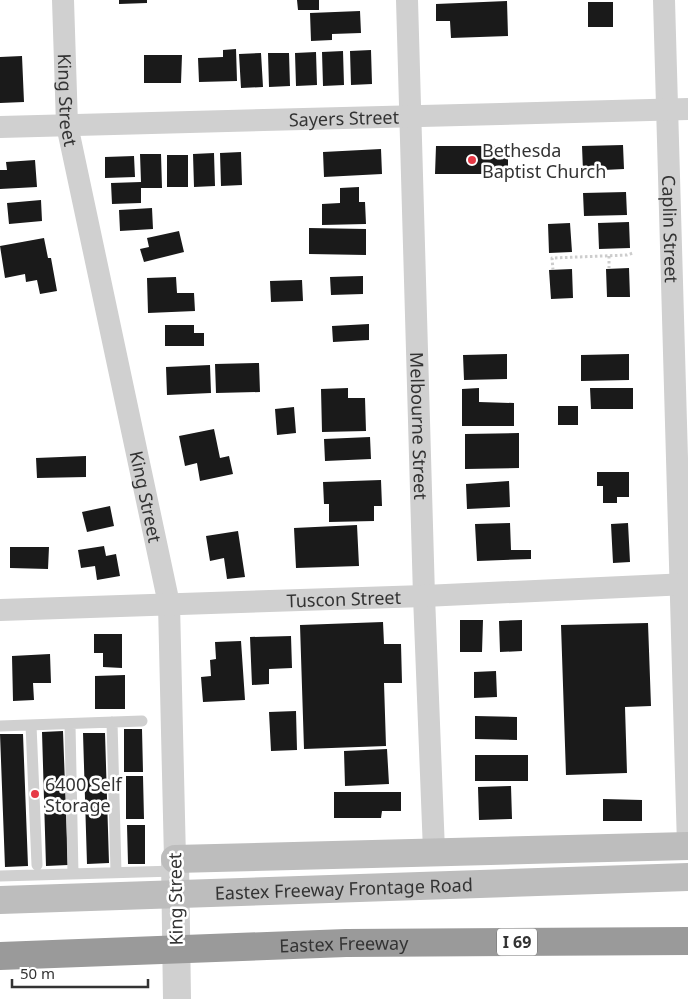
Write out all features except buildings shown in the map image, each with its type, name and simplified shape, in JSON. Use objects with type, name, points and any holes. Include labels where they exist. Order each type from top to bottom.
[{"type":"highway","name":"Eastex Freeway","points":[[0,956],[346,943],[688,941]]},
{"type":"main road","points":[[175,865],[434,851],[688,846]]},
{"type":"main road","name":"Eastex Freeway Frontage Road","points":[[0,900],[688,877]]},
{"type":"street","name":"King Street","points":[[63,0],[67,125],[169,604],[178,999]]},
{"type":"street","name":"Melbourne Street","points":[[407,0],[424,596],[434,851]]},
{"type":"street","name":"Caplin Street","points":[[664,0],[678,109],[688,846]]},
{"type":"street","name":"Sayers Street","points":[[0,127],[411,118],[678,109]]},
{"type":"street","name":"Tuscon Street","points":[[0,610],[424,596],[685,584]]},
{"type":"lane","points":[[112,722],[116,872]]},
{"type":"lane","points":[[0,726],[142,722]]},
{"type":"lane","points":[[70,724],[73,874]]},
{"type":"lane","points":[[31,725],[37,865]]},
{"type":"lane","points":[[0,876],[116,872],[175,865]]},
{"type":"path","points":[[553,270],[552,258],[609,256],[633,253]]},
{"type":"path","points":[[609,256],[609,268]]},
{"type":"place","name":"Bethesda Baptist Church","points":[[472,160]]},
{"type":"place","name":"6400 Self Storage","points":[[35,794]]}]
